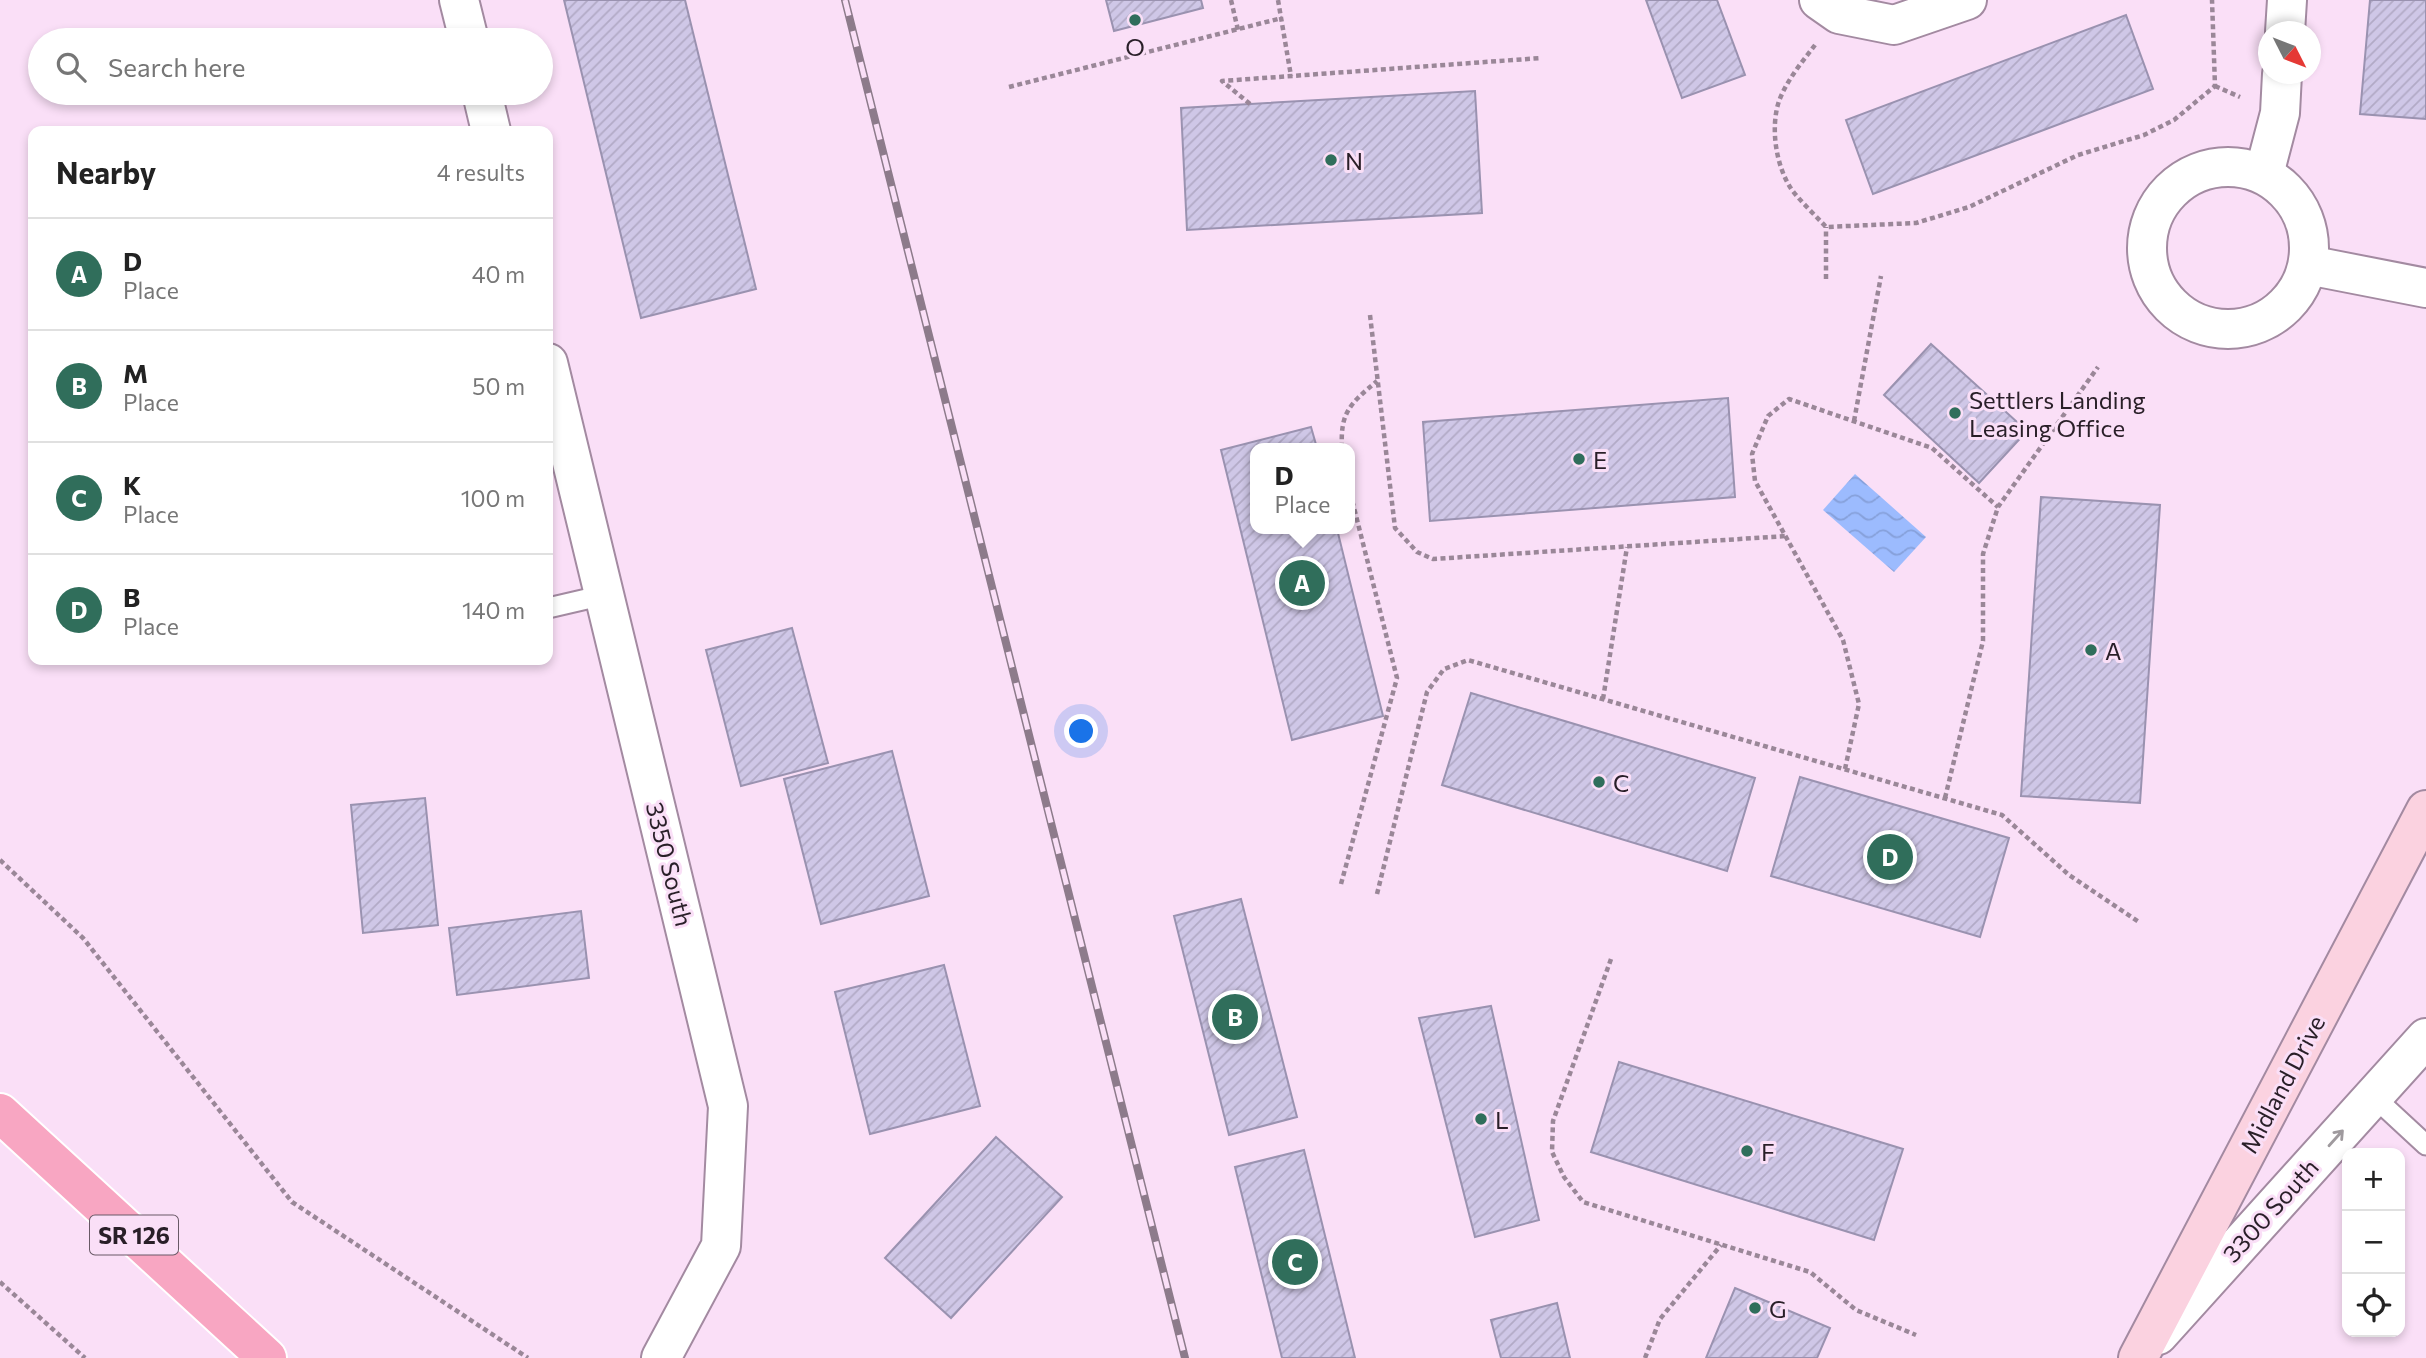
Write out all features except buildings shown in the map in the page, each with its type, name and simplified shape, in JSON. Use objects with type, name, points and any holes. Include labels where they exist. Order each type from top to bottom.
[{"type":"main road","name":"Midland Drive","points":[[2140,1355],[2426,810]]},
{"type":"main road","name":"SR 126","points":[[0,1113],[267,1358]]},
{"type":"street","points":[[459,0],[466,28]]},
{"type":"street","points":[[1829,7],[1895,25],[1967,0]]},
{"type":"street","points":[[2286,21],[2287,0]]},
{"type":"street","points":[[2264,174],[2280,113],[2281,84]]},
{"type":"street","points":[[485,105],[490,126]]},
{"type":"street","points":[[2216,167],[2244,167],[2264,174],[2283,187],[2300,208],[2309,236],[2308,265],[2299,288],[2281,310],[2256,325],[2228,329],[2195,322],[2172,307],[2155,285],[2148,261],[2148,233],[2158,207],[2176,185],[2189,176],[2216,167]]},
{"type":"street","points":[[2308,265],[2426,288]]},
{"type":"street","name":"3350 South","points":[[553,384],[729,1105],[721,1246],[661,1358]]},
{"type":"street","name":"3300 South","points":[[2140,1355],[2426,1038]]},
{"type":"lane","points":[[553,607],[604,595]]},
{"type":"lane","points":[[2373,1096],[2426,1146]]},
{"type":"path","points":[[1231,0],[1238,30]]},
{"type":"path","points":[[1278,0],[1292,76]]},
{"type":"path","points":[[1826,227],[1916,223],[1956,211],[2078,155],[2144,135],[2174,121],[2215,86],[2211,0]]},
{"type":"path","points":[[1826,279],[1826,227],[1793,191],[1779,168],[1776,131],[1779,102],[1829,7]]},
{"type":"path","points":[[1009,86],[1282,18]]},
{"type":"path","points":[[1250,104],[1222,81],[1541,58]]},
{"type":"path","points":[[1854,421],[1881,276]]},
{"type":"path","points":[[1370,315],[1395,528],[1417,552],[1433,559],[1786,536]]},
{"type":"path","points":[[1945,798],[1983,641],[1983,554],[1998,507],[2098,367]]},
{"type":"path","points":[[1342,443],[1341,429],[1351,403],[1377,381]]},
{"type":"path","points":[[1845,769],[1859,704],[1843,640],[1755,481],[1752,454],[1768,416],[1789,399],[1932,448],[1998,507]]},
{"type":"path","points":[[1341,884],[1397,678],[1355,512]]},
{"type":"path","points":[[1603,699],[1626,547]]},
{"type":"path","points":[[1377,894],[1427,692],[1444,669],[1468,660],[2002,815],[2069,875],[2139,922]]},
{"type":"path","points":[[0,860],[83,938],[292,1202],[528,1358]]},
{"type":"path","points":[[1611,959],[1553,1121],[1552,1152],[1564,1177],[1583,1202],[1810,1272],[1856,1310],[1916,1335]]},
{"type":"path","points":[[1645,1358],[1660,1319],[1721,1245]]},
{"type":"path","points":[[0,1282],[85,1358]]},
{"type":"water","points":[[1855,474],[1926,537],[1894,572],[1823,510]]},
{"type":"railway","points":[[845,0],[1185,1358]]},
{"type":"place","name":"O","points":[[1135,20]]},
{"type":"place","name":"N","points":[[1331,160]]},
{"type":"place","name":"Settlers Landing Leasing Office","points":[[1955,413]]},
{"type":"place","name":"E","points":[[1579,459]]},
{"type":"place","name":"D","points":[[1302,583]]},
{"type":"place","name":"A","points":[[2091,650]]},
{"type":"place","name":"C","points":[[1599,782]]},
{"type":"place","name":"B","points":[[1890,857]]},
{"type":"place","name":"M","points":[[1235,1017]]},
{"type":"place","name":"L","points":[[1481,1119]]},
{"type":"place","name":"F","points":[[1747,1151]]},
{"type":"place","name":"K","points":[[1295,1262]]},
{"type":"place","name":"G","points":[[1755,1308]]}]
